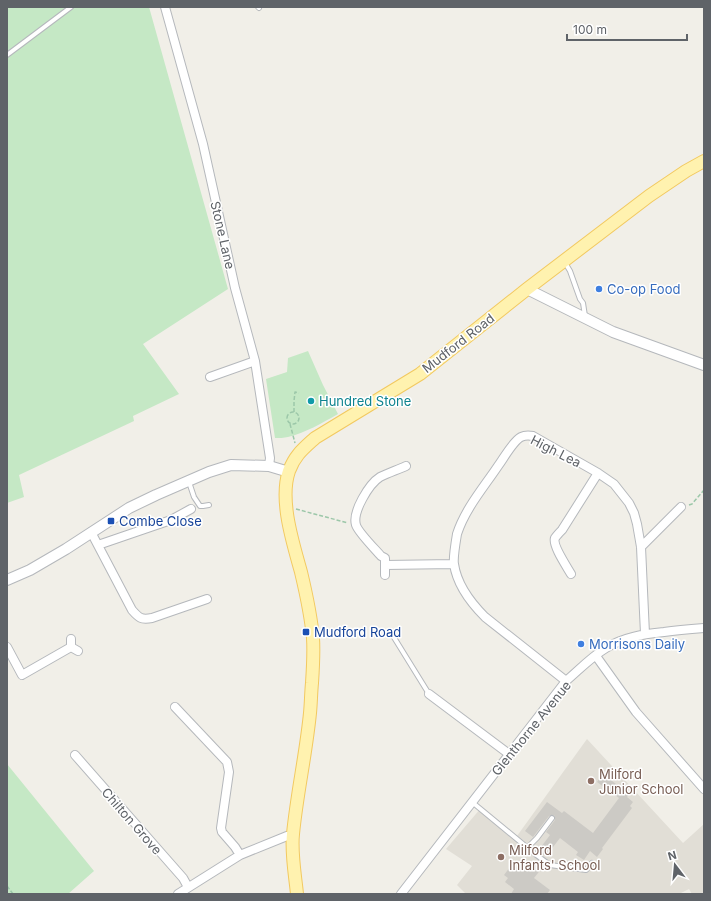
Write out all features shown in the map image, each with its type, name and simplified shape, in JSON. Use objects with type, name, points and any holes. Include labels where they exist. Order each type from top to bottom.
[{"type":"main road","name":"Mudford Road","points":[[297,894],[293,835],[310,714],[314,650],[308,609],[292,538],[286,501],[286,487],[289,472],[295,459],[301,450],[315,438],[420,374],[527,289],[649,196],[686,171],[704,161]]},
{"type":"street","name":"Stone Lane","points":[[165,7],[203,144],[235,288],[255,361],[270,458],[269,466]]},
{"type":"street","points":[[527,289],[613,332],[704,365]]},
{"type":"street","points":[[210,377],[255,361]]},
{"type":"street","name":"High Lea","points":[[566,682],[484,616],[464,592],[454,564],[457,535],[463,520],[505,456],[520,437],[526,435],[533,436],[598,473],[614,484],[629,503],[637,524],[641,547],[645,634]]},
{"type":"street","points":[[7,580],[66,549],[129,508],[209,472],[231,465],[269,466],[289,472]]},
{"type":"street","points":[[385,575],[385,558],[381,556],[359,530],[356,525],[356,513],[369,488],[379,478],[406,466]]},
{"type":"street","points":[[571,574],[554,543],[555,538],[562,530],[598,473]]},
{"type":"street","points":[[641,547],[681,507]]},
{"type":"street","points":[[98,545],[171,520],[191,509]]},
{"type":"street","points":[[91,532],[132,610],[144,620],[207,599]]},
{"type":"street","points":[[385,565],[454,564]]},
{"type":"street","name":"Glenthorne Avenue","points":[[401,894],[566,682],[606,648],[618,642],[645,634],[704,628]]},
{"type":"street","points":[[7,647],[22,675],[74,646]]},
{"type":"street","points":[[596,656],[636,712],[704,789]]},
{"type":"street","points":[[429,694],[509,754]]},
{"type":"street","points":[[175,707],[227,762],[229,772],[221,828],[222,832],[240,855]]},
{"type":"street","name":"Chilton Grove","points":[[75,756],[178,872],[188,887]]},
{"type":"street","points":[[178,894],[240,855],[293,835]]},
{"type":"lane","points":[[7,55],[71,7]]},
{"type":"lane","points":[[564,261],[570,271],[580,299],[583,303],[585,318]]},
{"type":"lane","points":[[189,482],[194,497],[200,506],[209,504]]},
{"type":"lane","points":[[390,631],[429,694]]},
{"type":"lane","points":[[472,802],[527,848],[550,865],[586,870],[592,863]]},
{"type":"lane","points":[[527,848],[537,838],[552,818]]},
{"type":"path","points":[[294,412],[295,392],[299,393]]},
{"type":"path","points":[[290,400],[294,401]]},
{"type":"path","points":[[294,412],[290,412],[287,417],[287,421],[290,424],[295,445]]},
{"type":"path","points":[[290,424],[295,424],[299,420],[299,415],[294,412]]},
{"type":"path","points":[[681,507],[692,504],[704,490]]},
{"type":"path","points":[[287,507],[356,525]]},
{"type":"path","points":[[7,886],[13,894]]},
{"type":"shaded area","name":"Milford Junior School","points":[[587,739],[683,843],[704,824],[704,894],[692,894],[689,889],[679,894],[466,894],[457,885],[472,866],[446,849],[481,808],[517,836]]},
{"type":"green space","points":[[7,7],[149,7],[228,289],[143,344],[179,394],[133,416],[134,421],[19,475],[24,497],[7,503]]},
{"type":"green space","points":[[308,351],[338,414],[301,433],[275,438],[266,379],[287,372],[288,358]]},
{"type":"green space","points":[[7,764],[94,871],[68,894],[7,894]]},
{"type":"building","points":[[603,774],[629,794],[627,797],[633,802],[630,806],[632,808],[597,857],[590,851],[584,860],[576,855],[578,852],[560,838],[546,856],[538,851],[550,835],[546,832],[555,820],[555,816],[549,816],[533,837],[525,831],[547,802],[562,813],[564,811],[593,833],[619,798],[597,782]]},
{"type":"building","points":[[520,863],[531,871],[536,864],[542,868],[534,878],[550,890],[547,894],[511,894],[514,889],[505,882],[508,878],[504,875],[510,867],[514,870]]},
{"type":"place","name":"Co-op Food","points":[[599,289]]},
{"type":"place","name":"Hundred Stone","points":[[311,401]]},
{"type":"place","name":"Combe Close","points":[[111,521]]},
{"type":"place","name":"Mudford Road","points":[[306,632]]},
{"type":"place","name":"Morrisons Daily","points":[[581,644]]},
{"type":"place","name":"Milford Junior School","points":[[591,781]]},
{"type":"place","name":"Milford Infants' School","points":[[501,857]]}]
